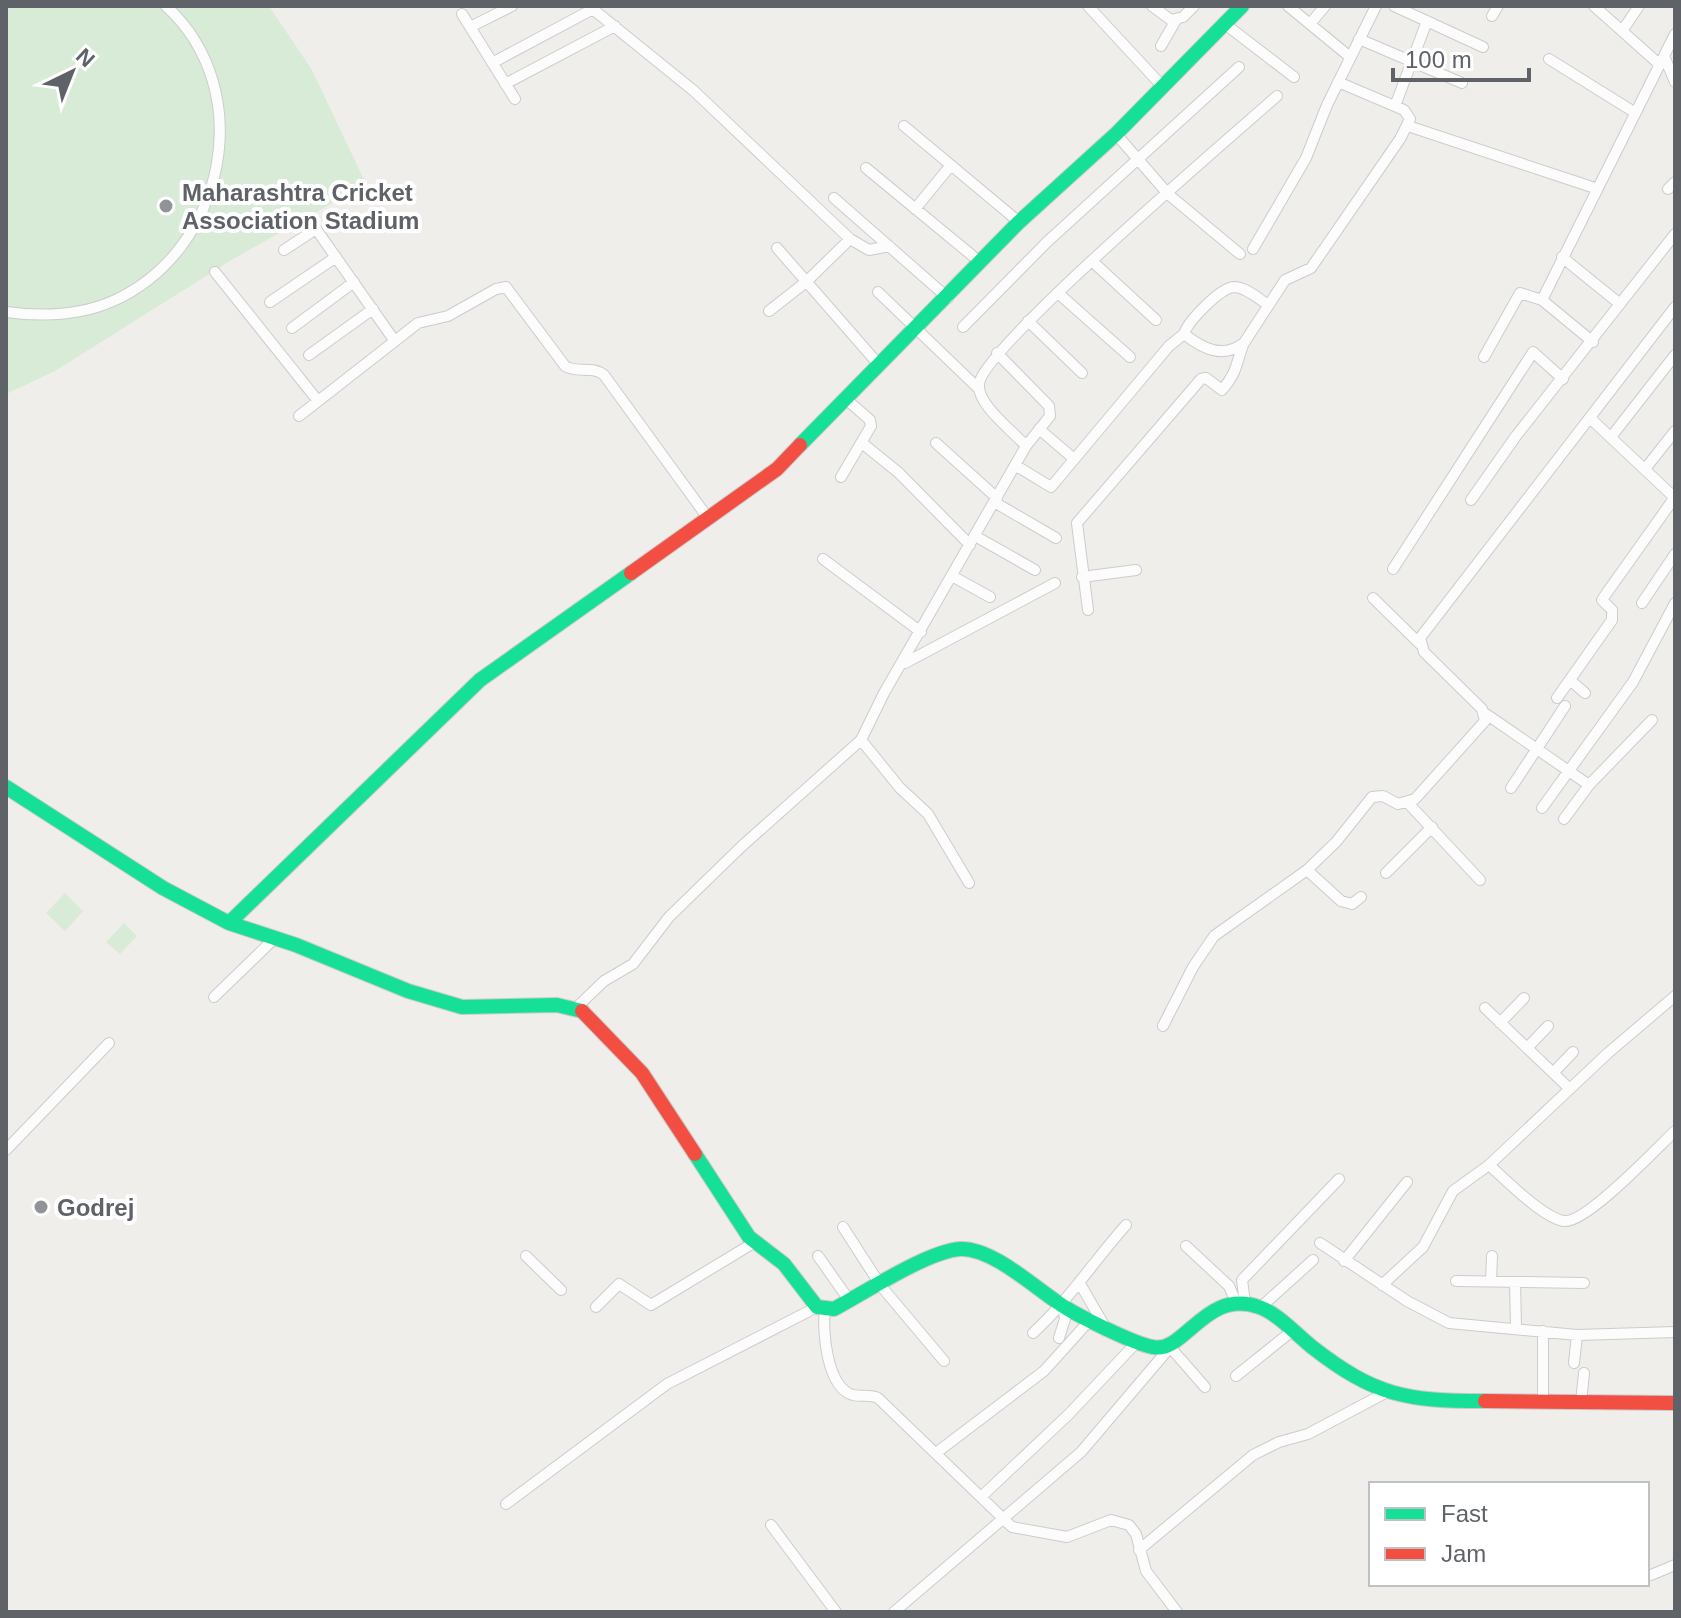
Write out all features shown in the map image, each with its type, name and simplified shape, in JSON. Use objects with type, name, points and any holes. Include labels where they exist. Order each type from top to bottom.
[{"type":"street","points":[[6,312],[39,316],[77,313],[113,301],[146,282],[165,266],[197,227],[215,180],[220,155],[220,117],[213,80],[197,45],[166,6]]},
{"type":"street","points":[[470,27],[512,6]]},
{"type":"street","points":[[1088,6],[1163,87]]},
{"type":"street","points":[[1152,6],[1163,17],[1176,20]]},
{"type":"street","points":[[1161,46],[1176,20],[1194,6]]},
{"type":"street","points":[[229,923],[439,716],[480,680],[777,469],[948,298],[1019,222],[1116,134],[1242,6]]},
{"type":"street","points":[[1288,6],[1350,57]]},
{"type":"street","points":[[1310,24],[1325,6]]},
{"type":"street","points":[[1253,249],[1306,158],[1338,82],[1376,6]]},
{"type":"street","points":[[1394,6],[1483,47]]},
{"type":"street","points":[[1594,6],[1662,60],[1675,82]]},
{"type":"street","points":[[1622,31],[1639,6]]},
{"type":"street","points":[[492,63],[591,8],[694,91],[850,239],[869,250],[889,246]]},
{"type":"street","points":[[462,14],[515,99]]},
{"type":"street","points":[[1395,106],[1427,21]]},
{"type":"street","points":[[1225,24],[1294,77]]},
{"type":"street","points":[[505,84],[615,26]]},
{"type":"street","points":[[1542,300],[1595,188],[1675,34]]},
{"type":"street","points":[[1359,39],[1462,83]]},
{"type":"street","points":[[1549,59],[1634,112]]},
{"type":"street","points":[[963,327],[1014,273],[1239,67]]},
{"type":"street","points":[[1184,334],[1212,351],[1236,349],[1244,343],[1285,280],[1311,268],[1408,126],[1408,113],[1338,82]]},
{"type":"street","points":[[1026,446],[981,397],[981,373],[1028,321],[1277,96]]},
{"type":"street","points":[[904,126],[1019,222]]},
{"type":"street","points":[[1408,126],[1595,188]]},
{"type":"street","points":[[1116,134],[1168,194],[1240,254]]},
{"type":"street","points":[[915,209],[951,165]]},
{"type":"street","points":[[866,168],[980,262]]},
{"type":"street","points":[[834,198],[948,298]]},
{"type":"street","points":[[284,250],[316,229],[394,340]]},
{"type":"street","points":[[1471,500],[1675,234]]},
{"type":"street","points":[[769,311],[806,282],[850,239]]},
{"type":"street","points":[[777,248],[880,366]]},
{"type":"street","points":[[270,302],[336,257]]},
{"type":"street","points":[[1562,257],[1620,304]]},
{"type":"street","points":[[1093,262],[1156,320]]},
{"type":"street","points":[[215,272],[318,401]]},
{"type":"street","points":[[292,328],[354,282]]},
{"type":"street","points":[[299,416],[418,323],[448,316],[502,286],[510,289],[565,366],[576,370],[595,369],[604,375],[708,518]]},
{"type":"street","points":[[1015,465],[1051,487],[1169,346],[1184,334],[1193,318],[1227,290],[1242,289],[1268,305]]},
{"type":"street","points":[[878,292],[915,331],[979,389]]},
{"type":"street","points":[[1058,293],[1130,357]]},
{"type":"street","points":[[1484,357],[1520,293],[1542,300],[1593,342]]},
{"type":"street","points":[[1420,644],[1423,631],[1675,307]]},
{"type":"street","points":[[309,355],[373,309]]},
{"type":"street","points":[[1028,321],[1082,373]]},
{"type":"street","points":[[1088,610],[1076,530],[1082,515],[1201,379],[1206,378],[1222,390],[1226,386],[1239,368],[1244,343]]},
{"type":"street","points":[[1393,569],[1533,352],[1563,379]]},
{"type":"street","points":[[577,1007],[604,981],[633,964],[669,917],[742,846],[861,740],[1026,446],[1050,416],[1049,406],[997,353]]},
{"type":"street","points":[[1611,437],[1675,355]]},
{"type":"street","points":[[841,477],[871,426],[870,420],[847,400]]},
{"type":"street","points":[[1511,788],[1536,749],[1570,680],[1612,620],[1612,610],[1602,600],[1675,498],[1590,418]]},
{"type":"street","points":[[1039,429],[1073,458]]},
{"type":"street","points":[[1645,469],[1675,431]]},
{"type":"street","points":[[862,443],[972,540],[1035,570]]},
{"type":"street","points":[[936,443],[995,500],[1056,538]]},
{"type":"street","points":[[1642,603],[1675,554]]},
{"type":"street","points":[[823,559],[921,632]]},
{"type":"street","points":[[1082,577],[1136,570]]},
{"type":"street","points":[[952,576],[990,597]]},
{"type":"street","points":[[903,664],[1055,583]]},
{"type":"street","points":[[1373,598],[1486,714],[1589,785]]},
{"type":"street","points":[[1542,808],[1633,682],[1675,603]]},
{"type":"street","points":[[1570,680],[1585,693]]},
{"type":"street","points":[[1163,1026],[1193,967],[1214,936],[1307,870],[1336,842],[1372,797],[1377,794],[1398,804],[1408,803],[1485,721],[1486,714]]},
{"type":"street","points":[[1564,819],[1589,785],[1652,720]]},
{"type":"street","points":[[861,740],[900,788],[928,814],[969,883]]},
{"type":"street","points":[[6,787],[163,888],[229,923],[408,991],[462,1007],[577,1007],[598,1021],[642,1073],[755,1242],[784,1264],[821,1308],[832,1371],[837,1381],[852,1395],[878,1398],[1003,1519],[1021,1530],[1067,1537],[1111,1520],[1121,1520],[1136,1534],[1146,1571],[1177,1612]]},
{"type":"street","points":[[1408,803],[1480,880]]},
{"type":"street","points":[[1386,873],[1432,827]]},
{"type":"street","points":[[1307,870],[1341,901],[1352,904],[1361,897]]},
{"type":"street","points":[[214,997],[275,938]]},
{"type":"street","points":[[1382,1285],[1423,1247],[1453,1191],[1489,1165],[1675,996]]},
{"type":"street","points":[[1500,1023],[1524,998]]},
{"type":"street","points":[[1485,1008],[1570,1089]]},
{"type":"street","points":[[1527,1048],[1548,1026]]},
{"type":"street","points":[[6,1150],[109,1043]]},
{"type":"street","points":[[1553,1073],[1573,1052]]},
{"type":"street","points":[[1489,1165],[1540,1207],[1563,1221],[1570,1220],[1604,1197],[1675,1131]]},
{"type":"street","points":[[1240,1302],[1242,1280],[1339,1179]]},
{"type":"street","points":[[1344,1261],[1407,1182]]},
{"type":"street","points":[[1033,1333],[1063,1306],[1126,1225]]},
{"type":"street","points":[[843,1227],[881,1286],[944,1361]]},
{"type":"street","points":[[596,1307],[619,1284],[651,1305],[755,1242]]},
{"type":"street","points":[[1320,1243],[1382,1285],[1449,1323],[1577,1335],[1675,1332]]},
{"type":"street","points":[[1186,1246],[1229,1286],[1240,1302]]},
{"type":"street","points":[[506,1504],[667,1384],[821,1308],[834,1309],[933,1257],[961,1249],[994,1259],[1063,1306],[1137,1342],[1154,1348],[1171,1346]]},
{"type":"street","points":[[526,1256],[561,1290]]},
{"type":"street","points":[[818,1256],[849,1300]]},
{"type":"street","points":[[1491,1281],[1492,1256]]},
{"type":"street","points":[[1261,1307],[1313,1260]]},
{"type":"street","points":[[1456,1281],[1584,1283]]},
{"type":"street","points":[[1079,1282],[1105,1327]]},
{"type":"street","points":[[1515,1282],[1516,1327]]},
{"type":"street","points":[[894,1612],[906,1608],[1102,1431],[1171,1346],[1201,1316],[1240,1302],[1261,1307],[1347,1374],[1385,1393],[1452,1401],[1675,1403]]},
{"type":"street","points":[[1059,1338],[1065,1319],[1063,1306]]},
{"type":"street","points":[[936,1453],[1044,1371],[1090,1320]]},
{"type":"street","points":[[1236,1376],[1292,1331]]},
{"type":"street","points":[[1543,1331],[1543,1401]]},
{"type":"street","points":[[1574,1363],[1577,1335]]},
{"type":"street","points":[[981,1497],[1058,1425],[1137,1342]]},
{"type":"street","points":[[1171,1346],[1205,1387]]},
{"type":"street","points":[[1581,1402],[1584,1373]]},
{"type":"street","points":[[1139,1550],[1253,1455],[1279,1442],[1308,1434],[1385,1393]]},
{"type":"street","points":[[771,1525],[836,1612]]},
{"type":"street","points":[[1651,1575],[1675,1565]]},
{"type":"green space","name":"Maharashtra Cricket Association Stadium","points":[[6,6],[269,6],[312,70],[366,184],[233,259],[55,371],[6,394]]},
{"type":"green space","points":[[65,893],[83,911],[65,931],[46,913]]},
{"type":"green space","points":[[124,923],[137,936],[120,954],[106,942]]},
{"type":"traffic: fast","points":[[800,445],[1019,222],[1116,134],[1242,6]]},
{"type":"traffic: fast","points":[[229,923],[480,680],[631,573]]},
{"type":"traffic: fast","points":[[6,787],[163,888],[229,923],[296,945],[408,991],[462,1007],[557,1005],[582,1011]]},
{"type":"traffic: fast","points":[[695,1154],[749,1237],[784,1264],[817,1307],[834,1309],[931,1257],[947,1251],[972,1250],[998,1261],[1079,1315],[1144,1345],[1165,1347],[1224,1306],[1240,1304],[1259,1307],[1273,1314],[1334,1363],[1374,1386],[1412,1397],[1485,1401]]},
{"type":"traffic: jam","points":[[631,573],[777,469],[800,445]]},
{"type":"traffic: jam","points":[[582,1011],[642,1073],[695,1154]]},
{"type":"traffic: jam","points":[[1485,1401],[1675,1403]]},
{"type":"place","name":"Maharashtra Cricket Association Stadium","points":[[166,206]]},
{"type":"place","name":"Godrej","points":[[41,1207]]}]
